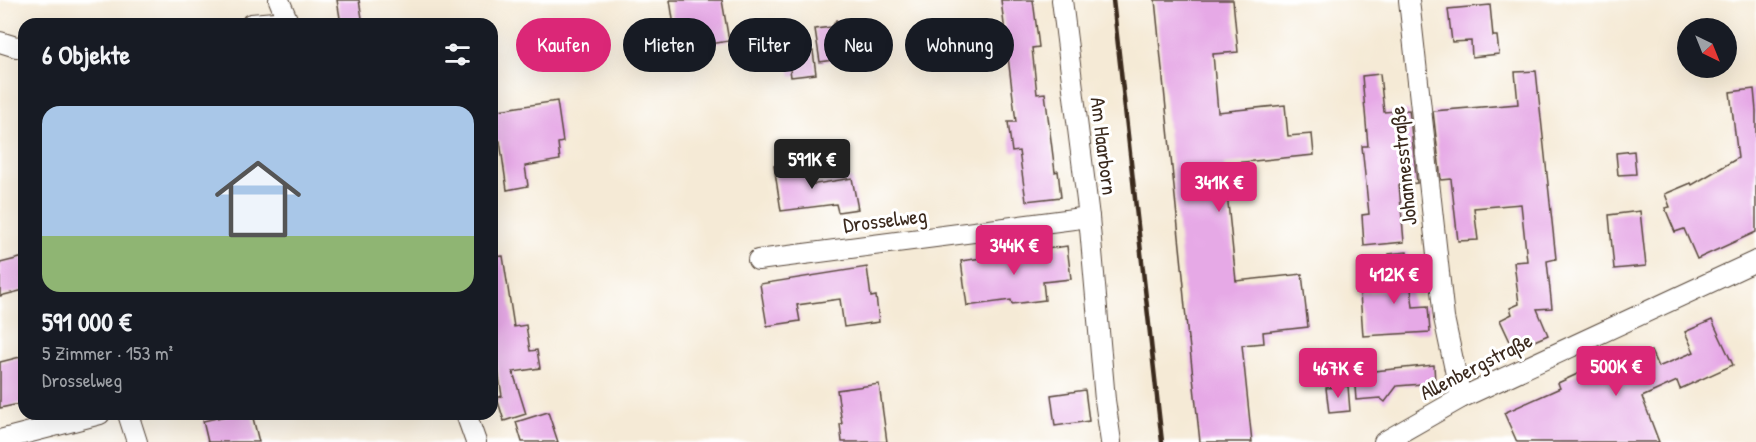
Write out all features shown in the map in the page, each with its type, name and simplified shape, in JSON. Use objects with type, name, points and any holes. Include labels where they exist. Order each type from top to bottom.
[{"type":"street","points":[[279,0],[286,18]]},
{"type":"street","name":"Am Haarborn","points":[[1062,0],[1089,217],[1105,400],[1111,442]]},
{"type":"street","name":"Johannesstraße","points":[[1409,0],[1444,318],[1461,398]]},
{"type":"street","points":[[0,42],[18,47]]},
{"type":"street","name":"Drosselweg","points":[[758,260],[1089,217]]},
{"type":"street","name":"Allenbergstraße","points":[[1384,442],[1461,398],[1756,261]]},
{"type":"street","points":[[0,440],[77,420]]},
{"type":"street","points":[[130,420],[137,442]]},
{"type":"street","points":[[468,420],[476,442]]},
{"type":"building","points":[[337,0],[359,0],[362,18],[340,18]]},
{"type":"building","points":[[670,0],[722,0],[728,41],[716,43],[716,18],[673,18]]},
{"type":"building","points":[[1001,0],[1033,0],[1039,47],[1032,48],[1037,94],[1045,93],[1055,172],[1058,171],[1061,197],[1026,201],[1019,151],[1012,152],[1008,122],[1016,122],[1010,72],[1014,72],[1014,18],[1003,18]]},
{"type":"building","points":[[1155,0],[1233,0],[1238,52],[1213,54],[1218,112],[1285,105],[1288,136],[1312,134],[1314,155],[1224,164],[1236,281],[1302,274],[1308,327],[1263,332],[1264,343],[1242,345],[1252,442],[1200,442]]},
{"type":"building","points":[[1490,5],[1493,36],[1497,36],[1499,54],[1472,57],[1471,41],[1452,42],[1448,9]]},
{"type":"building","points":[[824,28],[824,61],[820,62],[815,29]]},
{"type":"building","points":[[812,51],[816,74],[791,77],[790,72],[812,72]]},
{"type":"building","points":[[1536,71],[1556,259],[1547,261],[1552,308],[1537,309],[1548,335],[1514,350],[1500,320],[1512,314],[1510,308],[1519,304],[1514,262],[1527,261],[1521,204],[1474,208],[1478,240],[1458,241],[1451,179],[1441,180],[1433,111],[1518,104],[1515,72]]},
{"type":"building","points":[[1380,74],[1384,112],[1409,110],[1417,183],[1399,185],[1404,242],[1364,246],[1362,215],[1369,214],[1362,146],[1368,146],[1362,76]]},
{"type":"building","points":[[1754,89],[1756,232],[1697,259],[1684,229],[1675,232],[1665,208],[1670,207],[1665,194],[1691,183],[1692,185],[1738,158],[1730,92]]},
{"type":"building","points":[[557,101],[563,142],[558,143],[560,160],[525,166],[528,186],[507,190],[500,141],[498,141],[498,110]]},
{"type":"building","points":[[1634,151],[1636,174],[1618,175],[1616,153]]},
{"type":"building","points":[[807,161],[810,185],[852,178],[858,209],[838,212],[836,204],[781,211],[774,166]]},
{"type":"building","points":[[1640,211],[1646,266],[1614,269],[1609,215]]},
{"type":"building","points":[[1067,246],[1071,279],[1043,282],[1045,300],[1012,304],[1011,300],[967,306],[961,261]]},
{"type":"building","points":[[1407,252],[1413,307],[1428,306],[1430,332],[1363,336],[1360,293],[1392,290],[1389,254]]},
{"type":"building","points":[[498,256],[503,256],[514,327],[526,325],[530,351],[537,350],[540,368],[513,372],[526,414],[504,421],[498,401],[498,398],[502,396],[498,370]]},
{"type":"building","points":[[18,258],[18,292],[0,296],[0,263]]},
{"type":"building","points":[[867,267],[871,297],[876,296],[879,322],[844,327],[840,299],[797,305],[800,321],[767,326],[760,284]]},
{"type":"building","points":[[1712,320],[1733,365],[1680,389],[1677,381],[1642,397],[1659,442],[1517,442],[1504,413],[1560,388],[1558,383],[1588,369],[1591,377],[1651,351],[1658,367],[1694,352],[1685,332]]},
{"type":"building","points":[[18,358],[18,404],[0,408],[0,362]]},
{"type":"building","points":[[1434,365],[1435,383],[1397,386],[1385,402],[1380,398],[1356,400],[1354,373]]},
{"type":"building","points":[[879,384],[887,442],[842,442],[837,390]]},
{"type":"building","points":[[1348,386],[1350,411],[1329,413],[1326,388]]},
{"type":"building","points":[[1085,390],[1089,421],[1055,426],[1051,395]]},
{"type":"building","points":[[548,412],[558,442],[522,442],[516,422]]},
{"type":"building","points":[[254,420],[259,442],[208,442],[203,421]]},
{"type":"railway","points":[[1113,0],[1162,442]]}]
